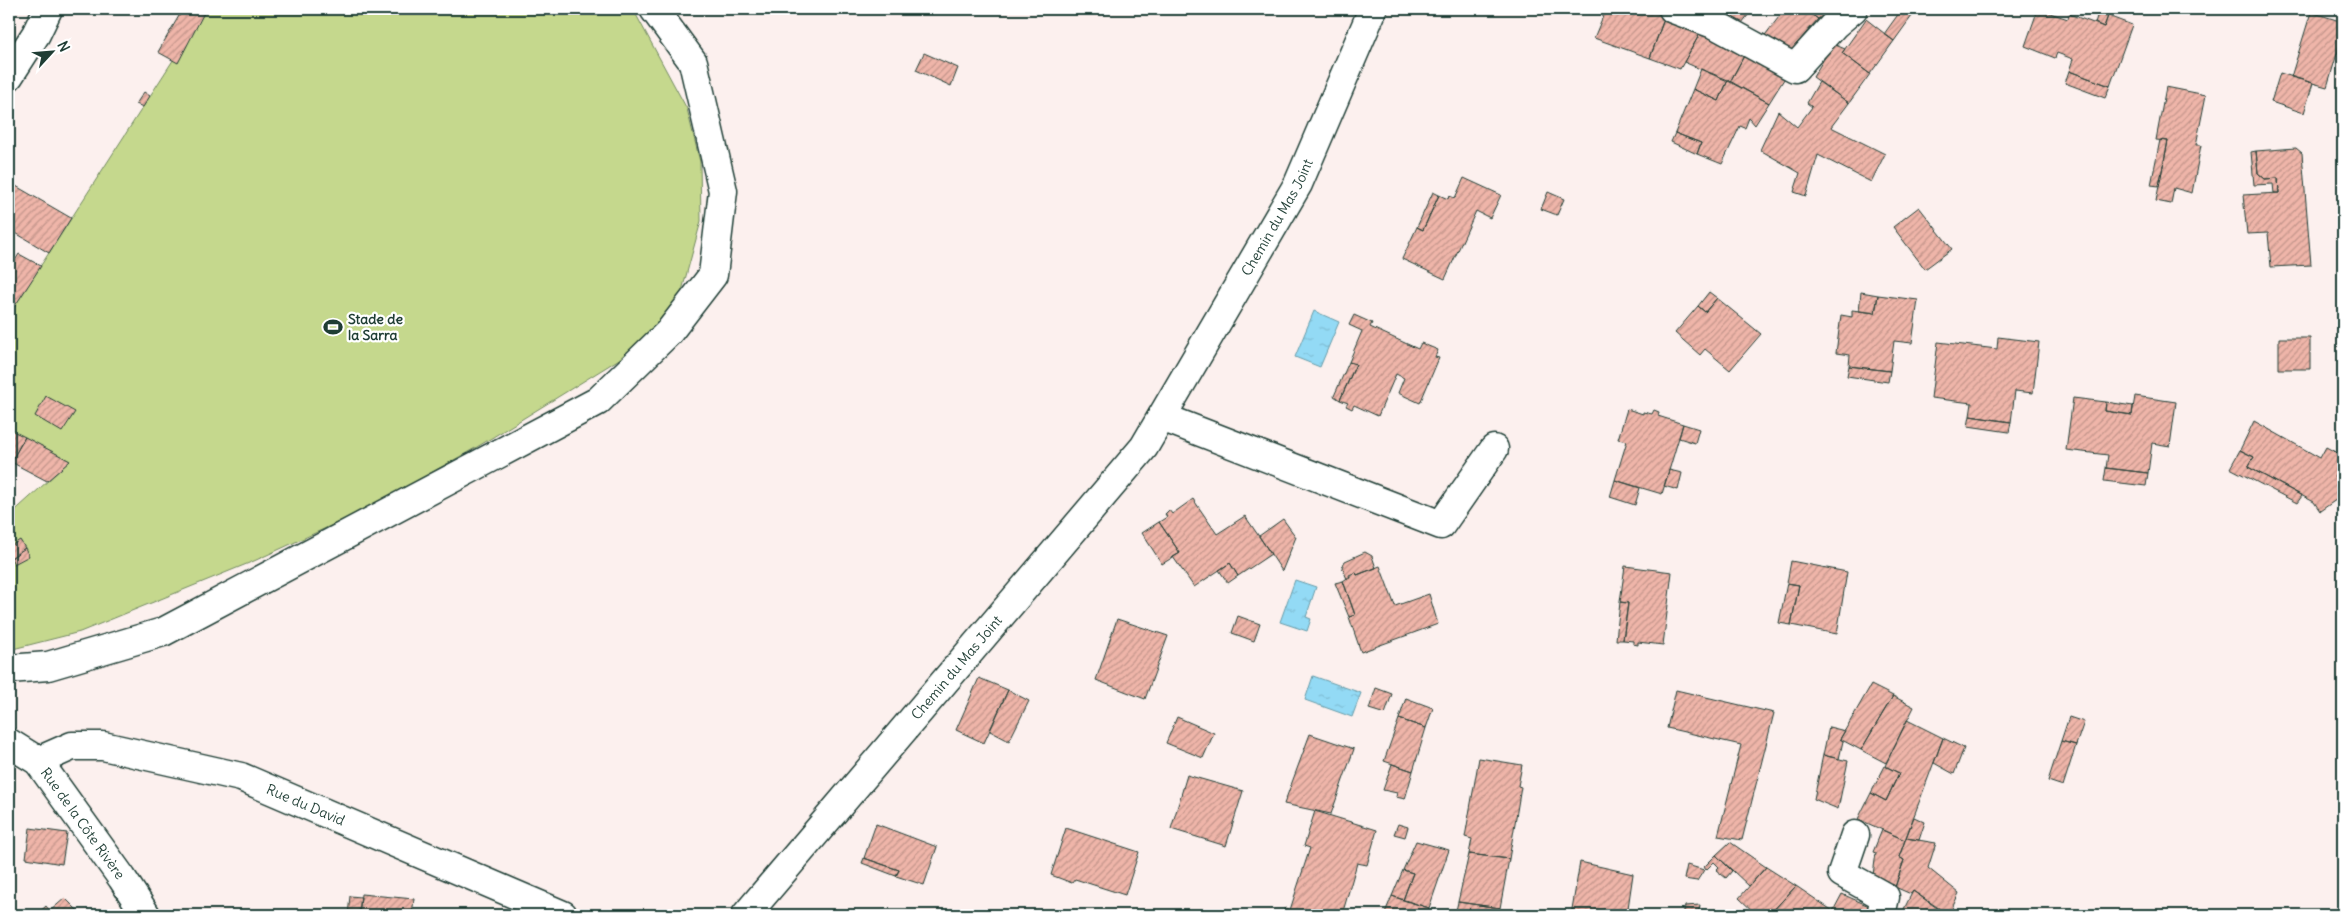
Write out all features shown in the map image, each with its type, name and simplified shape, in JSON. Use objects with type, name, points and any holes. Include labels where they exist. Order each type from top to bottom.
[{"type":"street","points":[[9,76],[36,34],[48,9]]},
{"type":"street","points":[[9,669],[48,666],[163,632],[598,401],[669,332],[713,275],[723,191],[693,62],[654,9]]},
{"type":"street","name":"Chemin du Mas Joint","points":[[746,915],[1144,447],[1298,184],[1373,9]]},
{"type":"street","points":[[1673,9],[1716,25],[1795,68],[1834,25],[1853,9]]},
{"type":"street","points":[[1162,417],[1441,526],[1494,449]]},
{"type":"street","name":"Rue de la Côte Rivère","points":[[9,744],[38,761],[122,878],[146,915]]},
{"type":"street","name":"Rue du David","points":[[38,761],[72,746],[103,746],[241,777],[563,915]]},
{"type":"street","points":[[1855,835],[1842,873],[1885,897],[1881,915]]},
{"type":"green space","name":"Stade de la Sarra","points":[[206,9],[633,9],[687,109],[700,162],[701,221],[680,298],[646,339],[621,358],[477,447],[363,511],[254,561],[80,632],[9,650],[9,516],[70,461],[9,429],[9,315]]},
{"type":"water","points":[[1314,311],[1339,322],[1320,367],[1295,357]]},
{"type":"water","points":[[1295,580],[1316,587],[1306,617],[1311,619],[1307,631],[1280,622]]},
{"type":"water","points":[[1313,676],[1361,693],[1352,717],[1305,700]]},
{"type":"building","points":[[183,9],[206,9],[178,63],[158,52]]},
{"type":"building","points":[[1606,9],[1646,9],[1665,16],[1650,58],[1594,38]]},
{"type":"building","points":[[1719,9],[1753,9],[1738,28],[1719,16]]},
{"type":"building","points":[[1785,9],[1804,9],[1818,19],[1783,60],[1759,43]]},
{"type":"building","points":[[1804,9],[1832,9],[1818,19]]},
{"type":"building","points":[[1902,9],[1912,16],[1894,41],[1884,34]]},
{"type":"building","points":[[2038,9],[2068,19],[2069,14],[2104,27],[2108,16],[2132,25],[2110,86],[2069,71],[2073,59],[2057,53],[2055,58],[2025,46]]},
{"type":"building","points":[[2311,12],[2343,22],[2343,34],[2327,87],[2291,77]]},
{"type":"building","points":[[2098,13],[2108,16],[2104,27],[2095,23]]},
{"type":"building","points":[[1665,16],[1702,30],[1680,69],[1650,58]]},
{"type":"building","points":[[1866,19],[1894,41],[1870,74],[1842,53]]},
{"type":"building","points":[[1702,30],[1745,54],[1730,82],[1684,62]]},
{"type":"building","points":[[1833,44],[1845,49],[1842,53],[1870,74],[1849,103],[1813,77]]},
{"type":"building","points":[[924,53],[958,68],[951,86],[916,70]]},
{"type":"building","points":[[1745,54],[1786,76],[1769,103],[1730,82]]},
{"type":"building","points":[[1701,69],[1728,80],[1719,101],[1693,89]]},
{"type":"building","points":[[2069,71],[2110,86],[2105,98],[2065,83]]},
{"type":"building","points":[[2280,73],[2313,83],[2304,113],[2271,102]]},
{"type":"building","points":[[1728,80],[1769,103],[1755,125],[1749,118],[1745,128],[1740,126],[1722,164],[1697,154],[1701,143],[1675,133],[1693,89],[1719,101]]},
{"type":"building","points":[[1819,82],[1849,103],[1831,127],[1885,154],[1871,182],[1818,155],[1806,196],[1794,192],[1800,173],[1760,150],[1778,111],[1797,127],[1812,107],[1807,103]]},
{"type":"building","points":[[2166,87],[2206,95],[2196,145],[2201,145],[2192,193],[2174,188],[2171,204],[2156,201],[2168,141],[2156,140]]},
{"type":"building","points":[[144,92],[150,96],[143,107],[136,104]]},
{"type":"building","points":[[1675,133],[1701,143],[1697,154],[1671,142]]},
{"type":"building","points":[[2160,140],[2168,141],[2159,186],[2151,185]]},
{"type":"building","points":[[2296,148],[2302,153],[2311,265],[2271,267],[2268,233],[2247,234],[2243,195],[2279,193],[2278,178],[2265,179],[2258,173],[2256,151]]},
{"type":"building","points":[[2256,151],[2258,173],[2265,179],[2278,178],[2279,193],[2274,193],[2273,184],[2254,185],[2251,152]]},
{"type":"building","points":[[1464,178],[1501,195],[1490,218],[1476,211],[1445,279],[1402,259],[1417,227],[1423,230],[1439,195],[1448,199],[1449,196],[1455,198]]},
{"type":"building","points":[[9,182],[71,218],[49,253],[9,229]]},
{"type":"building","points":[[1433,192],[1439,195],[1423,230],[1417,227]]},
{"type":"building","points":[[1548,192],[1564,199],[1557,215],[1541,209]]},
{"type":"building","points":[[1919,207],[1952,249],[1925,269],[1893,227]]},
{"type":"building","points":[[19,254],[41,266],[9,315],[9,270]]},
{"type":"building","points":[[1709,292],[1717,298],[1705,312],[1698,306]]},
{"type":"building","points":[[1861,292],[1878,295],[1875,313],[1859,311]]},
{"type":"building","points":[[1878,295],[1918,300],[1912,343],[1894,341],[1890,371],[1849,366],[1850,355],[1836,353],[1841,315],[1852,317],[1852,310],[1875,313]]},
{"type":"building","points":[[1717,298],[1761,334],[1730,370],[1705,349],[1700,355],[1675,333],[1698,306],[1705,312]]},
{"type":"building","points":[[1354,315],[1372,323],[1370,327],[1418,349],[1421,343],[1438,350],[1435,357],[1439,358],[1420,403],[1398,393],[1404,378],[1396,374],[1378,416],[1354,405],[1352,409],[1346,406],[1348,403],[1340,400],[1356,364],[1349,362],[1362,331],[1349,325]]},
{"type":"building","points":[[1998,337],[2039,342],[2033,393],[2015,391],[2011,422],[1970,416],[1972,403],[1931,398],[1938,342],[1997,349]]},
{"type":"building","points":[[2279,338],[2310,338],[2310,369],[2279,369]]},
{"type":"building","points":[[1349,362],[1356,364],[1340,400],[1334,396]]},
{"type":"building","points":[[1849,366],[1890,371],[1888,382],[1847,376]]},
{"type":"building","points":[[46,396],[75,412],[62,432],[35,416]]},
{"type":"building","points":[[2135,396],[2176,402],[2170,446],[2152,443],[2148,473],[2106,468],[2108,455],[2066,450],[2073,398],[2106,402],[2105,411],[2132,415]]},
{"type":"building","points":[[2106,402],[2133,406],[2132,415],[2105,411]]},
{"type":"building","points":[[1627,409],[1643,414],[1643,412],[1652,414],[1654,410],[1659,412],[1658,416],[1683,424],[1662,494],[1615,480],[1627,441],[1618,439]]},
{"type":"building","points":[[1970,416],[2011,422],[2009,432],[1968,426]]},
{"type":"building","points":[[2254,421],[2320,458],[2326,447],[2343,456],[2343,460],[2334,476],[2343,489],[2343,495],[2320,511],[2314,502],[2248,467],[2254,457],[2240,450]]},
{"type":"building","points":[[1683,424],[1699,429],[1695,443],[1679,438]]},
{"type":"building","points":[[9,429],[25,437],[9,465]]},
{"type":"building","points":[[25,437],[70,461],[47,481],[11,462]]},
{"type":"building","points":[[2240,450],[2254,457],[2248,467],[2302,496],[2297,503],[2230,468]]},
{"type":"building","points":[[2106,468],[2148,473],[2146,486],[2104,481]]},
{"type":"building","points":[[1669,470],[1682,473],[1678,490],[1664,486]]},
{"type":"building","points":[[1615,480],[1640,488],[1635,505],[1610,497]]},
{"type":"building","points":[[1193,499],[1217,534],[1245,516],[1271,554],[1238,576],[1230,563],[1194,587],[1173,557],[1180,553],[1159,522],[1167,517],[1165,514],[1169,510],[1172,514]]},
{"type":"building","points":[[1283,519],[1296,537],[1282,571],[1259,536]]},
{"type":"building","points":[[1159,522],[1180,553],[1162,564],[1142,533]]},
{"type":"building","points":[[20,540],[25,548],[11,558],[9,547]]},
{"type":"building","points":[[25,548],[29,556],[14,564],[11,558]]},
{"type":"building","points":[[1365,552],[1372,556],[1376,568],[1357,575],[1356,572],[1349,575],[1350,578],[1347,579],[1342,567],[1345,561]]},
{"type":"building","points":[[1791,561],[1847,572],[1837,634],[1791,625],[1799,585],[1787,583]]},
{"type":"building","points":[[1230,563],[1238,576],[1228,583],[1219,570]]},
{"type":"building","points":[[1380,566],[1395,606],[1429,594],[1438,624],[1361,652],[1349,617],[1355,615],[1343,581],[1356,572],[1357,575]]},
{"type":"building","points":[[1625,566],[1672,572],[1663,645],[1638,642],[1638,645],[1633,644],[1633,641],[1623,640],[1628,603],[1620,602]]},
{"type":"building","points":[[1343,581],[1355,615],[1349,617],[1335,583]]},
{"type":"building","points":[[1787,583],[1799,585],[1791,625],[1779,623]]},
{"type":"building","points":[[1620,602],[1628,603],[1623,640],[1616,640]]},
{"type":"building","points":[[1238,616],[1260,624],[1254,641],[1232,633]]},
{"type":"building","points":[[1117,619],[1168,636],[1145,699],[1096,680]]},
{"type":"building","points":[[979,678],[1008,690],[984,743],[956,730]]},
{"type":"building","points":[[1871,685],[1893,696],[1861,750],[1840,739]]},
{"type":"building","points":[[1376,688],[1392,694],[1385,714],[1369,709]]},
{"type":"building","points":[[1008,690],[1029,701],[1009,741],[990,731]]},
{"type":"building","points":[[1676,690],[1774,713],[1742,840],[1718,836],[1741,745],[1667,728]]},
{"type":"building","points":[[1893,696],[1914,707],[1886,763],[1861,750]]},
{"type":"building","points":[[1406,698],[1433,708],[1426,728],[1399,719]]},
{"type":"building","points":[[1177,717],[1214,733],[1203,758],[1166,743]]},
{"type":"building","points":[[2069,717],[2084,722],[2076,745],[2061,741]]},
{"type":"building","points":[[1399,719],[1426,728],[1413,771],[1384,761]]},
{"type":"building","points":[[1907,720],[1943,738],[1905,840],[1858,819],[1871,793],[1886,801],[1899,773],[1885,766]]},
{"type":"building","points":[[1829,727],[1845,731],[1840,739],[1843,741],[1839,759],[1823,755]]},
{"type":"building","points":[[1310,734],[1354,749],[1331,814],[1284,804]]},
{"type":"building","points":[[1943,738],[1964,748],[1954,774],[1934,763]]},
{"type":"building","points":[[2061,741],[2076,745],[2063,786],[2048,781]]},
{"type":"building","points":[[1823,755],[1848,761],[1838,809],[1814,799]]},
{"type":"building","points":[[1479,758],[1522,765],[1518,786],[1521,787],[1509,859],[1469,854],[1472,839],[1465,837]]},
{"type":"building","points":[[1392,764],[1413,771],[1405,799],[1396,797],[1397,793],[1383,790]]},
{"type":"building","points":[[1885,766],[1899,773],[1886,801],[1871,793]]},
{"type":"building","points":[[9,770],[14,772],[10,794],[9,793]]},
{"type":"building","points":[[1187,775],[1243,791],[1226,846],[1171,829]]},
{"type":"building","points":[[1315,811],[1377,830],[1367,865],[1357,863],[1342,915],[1282,915],[1285,908],[1290,910],[1310,848],[1304,846]]},
{"type":"building","points":[[1914,817],[1925,822],[1919,840],[1906,838]]},
{"type":"building","points":[[876,824],[937,847],[924,885],[896,876],[899,870],[864,858]]},
{"type":"building","points":[[1398,824],[1408,827],[1405,837],[1394,834]]},
{"type":"building","points":[[30,828],[67,833],[62,864],[26,858]]},
{"type":"building","points":[[1066,828],[1139,852],[1125,895],[1075,879],[1072,883],[1051,875]]},
{"type":"building","points":[[1882,830],[1905,840],[1899,857],[1904,860],[1894,891],[1872,882],[1876,853],[1873,852]]},
{"type":"building","points":[[1906,838],[1936,843],[1928,868],[1959,893],[1949,915],[1913,891],[1911,894],[1895,887],[1904,860],[1899,857]]},
{"type":"building","points":[[1416,841],[1449,850],[1429,908],[1403,900],[1413,873],[1403,870]]},
{"type":"building","points":[[1730,842],[1766,867],[1749,886],[1716,855]]},
{"type":"building","points":[[1469,854],[1509,859],[1500,908],[1458,902]]},
{"type":"building","points":[[1716,855],[1732,871],[1726,878],[1716,870],[1719,867],[1714,862],[1706,870],[1704,867]]},
{"type":"building","points":[[864,858],[899,870],[896,876],[862,863]]},
{"type":"building","points":[[1580,862],[1633,874],[1627,915],[1571,915]]},
{"type":"building","points":[[1687,865],[1704,870],[1697,881],[1684,879]]},
{"type":"building","points":[[1766,867],[1796,886],[1769,915],[1757,915],[1739,898]]},
{"type":"building","points":[[1403,870],[1413,873],[1403,900],[1392,896]]},
{"type":"building","points":[[1796,886],[1833,911],[1831,915],[1769,915]]},
{"type":"building","points":[[1913,891],[1947,915],[1901,915]]},
{"type":"building","points":[[361,894],[414,899],[412,915],[359,915]]},
{"type":"building","points":[[1842,894],[1869,906],[1871,915],[1843,915],[1833,911]]},
{"type":"building","points":[[350,896],[361,897],[359,915],[348,915]]},
{"type":"building","points":[[1392,896],[1429,908],[1426,915],[1384,915]]},
{"type":"building","points":[[65,898],[82,915],[46,915],[50,911]]},
{"type":"building","points":[[1458,902],[1500,908],[1499,915],[1455,915]]},
{"type":"building","points":[[1700,905],[1698,915],[1683,915],[1685,906]]},
{"type":"building","points":[[46,906],[50,911],[46,915],[36,915]]},
{"type":"place","name":"Stade de la Sarra","points":[[333,327]]}]
